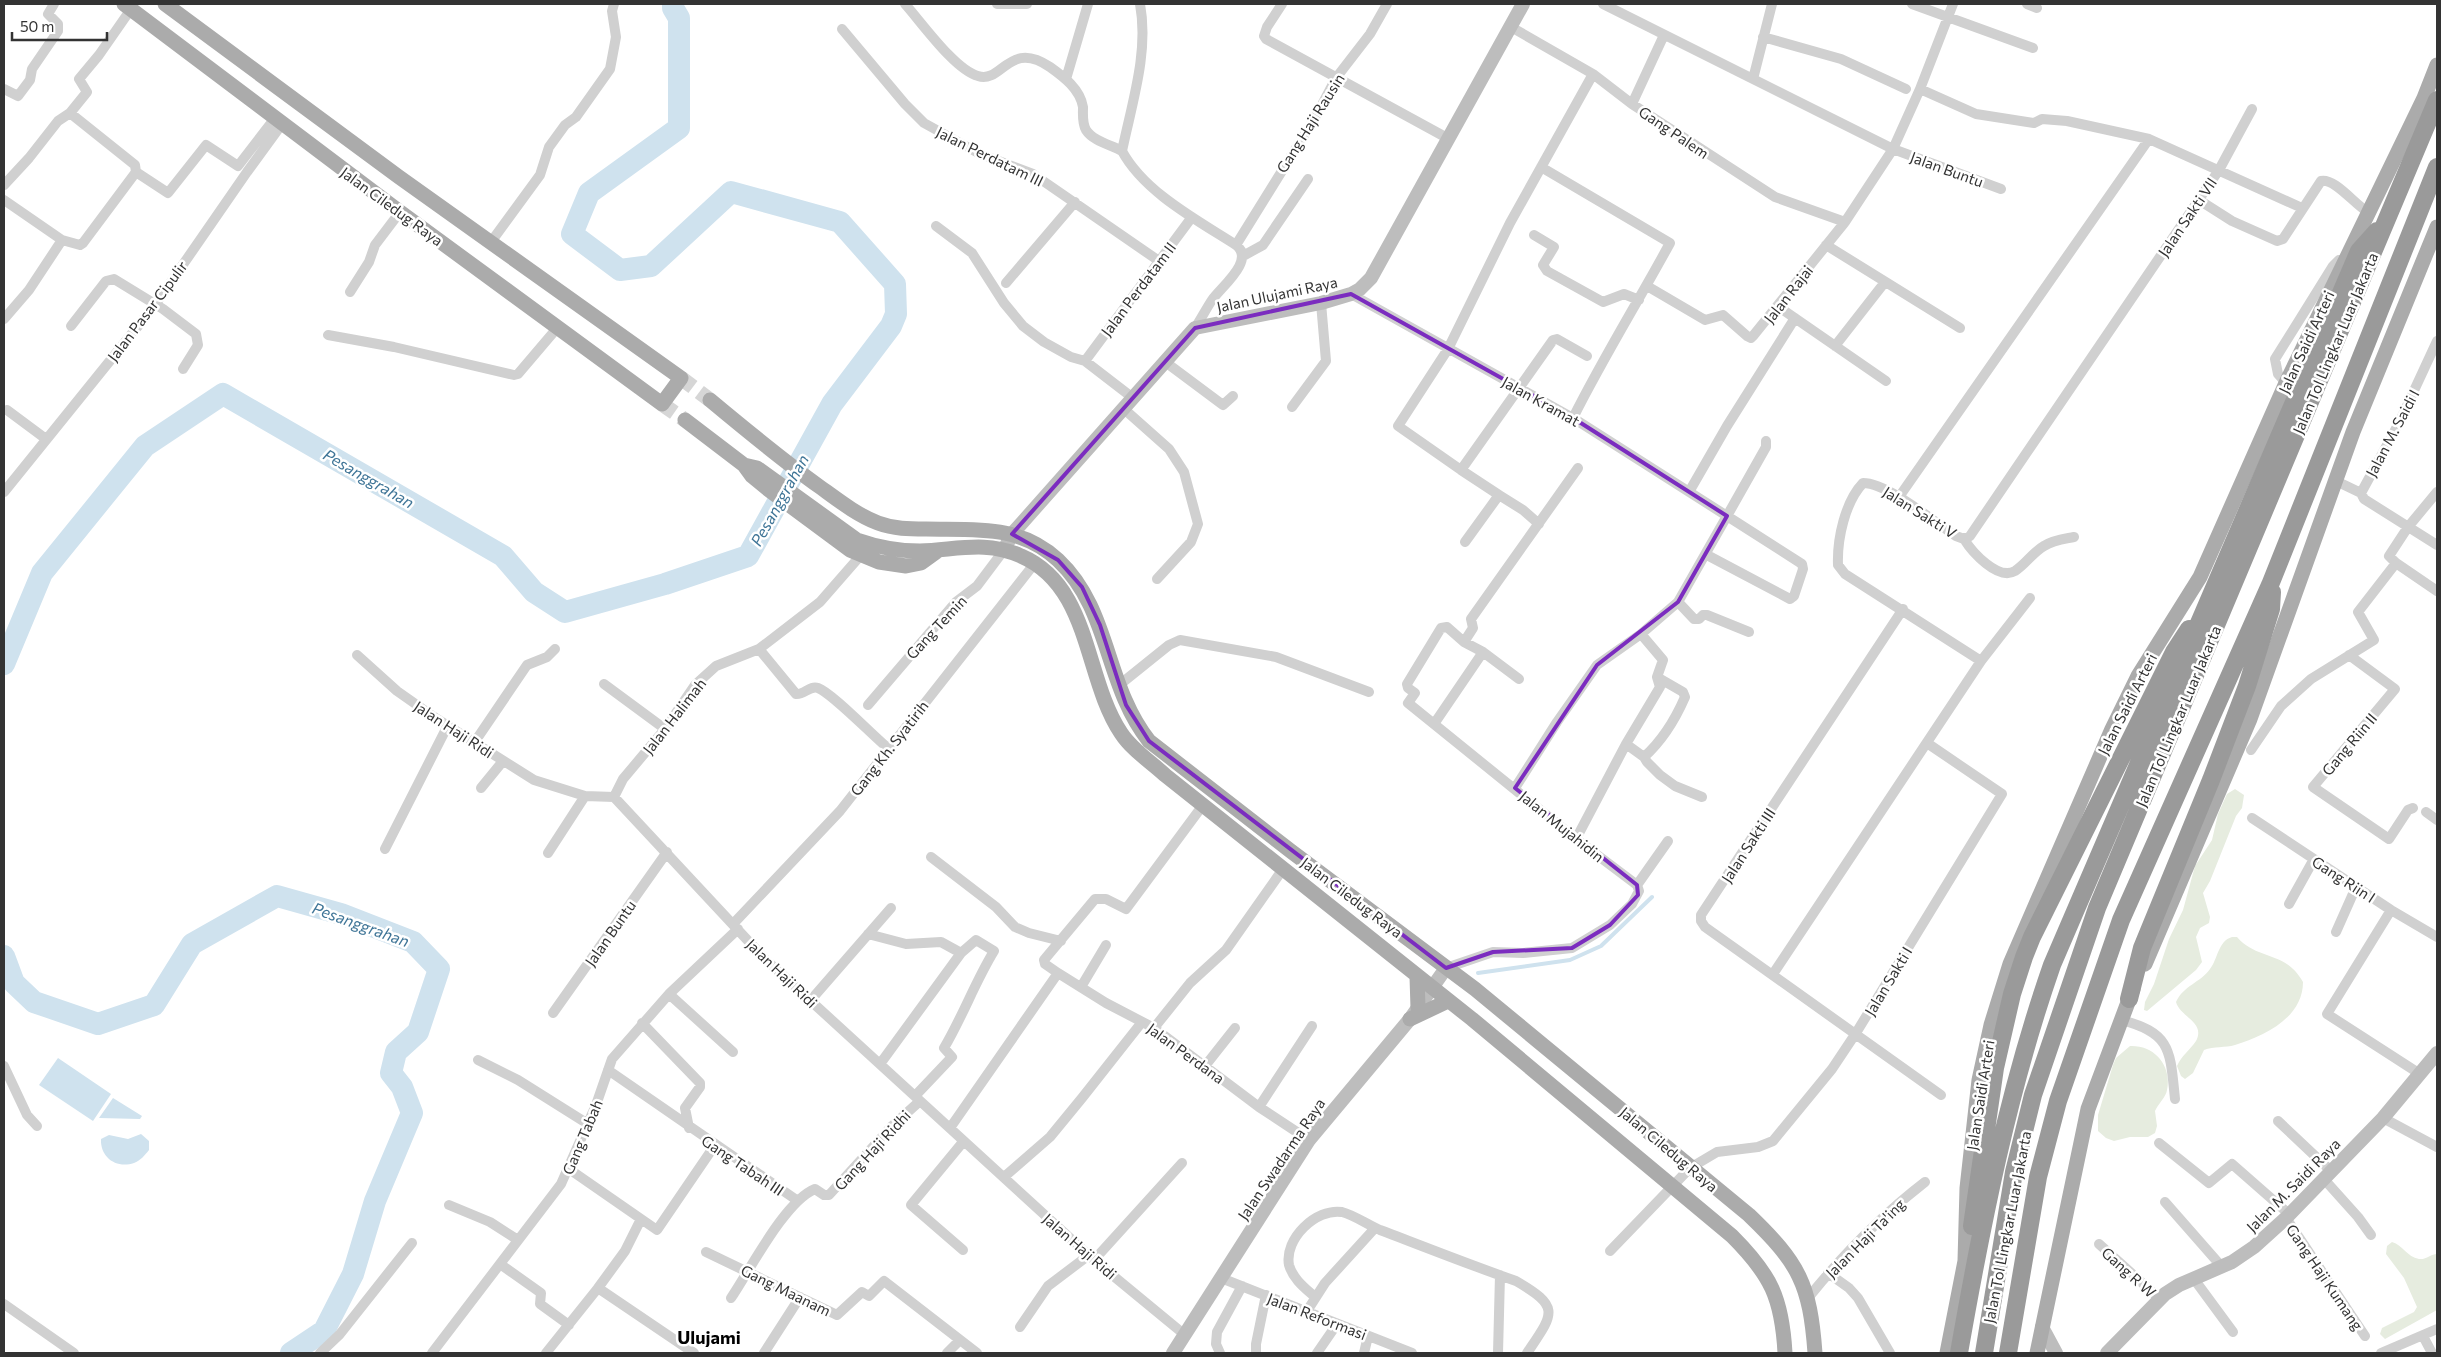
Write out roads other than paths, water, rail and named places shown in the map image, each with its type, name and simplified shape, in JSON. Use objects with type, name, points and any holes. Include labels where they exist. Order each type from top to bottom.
[{"type":"highway","name":"Jalan Tol Lingkar Luar Jakarta","points":[[1984,1353],[2014,1172],[2033,1095],[2097,908],[2437,100]]},
{"type":"highway","name":"Jalan Tol Lingkar Luar Jakarta","points":[[2008,1353],[2038,1177],[2058,1101],[2121,920],[2270,585],[2437,167]]},
{"type":"highway","points":[[1959,1353],[1975,1262],[1998,1156],[2032,1023],[2069,921],[2185,658],[2207,602],[2359,251],[2386,222]]},
{"type":"highway","points":[[2129,999],[2142,948],[2211,780],[2247,686],[2271,609],[2272,596],[2270,585]]},
{"type":"highway","points":[[1965,1261],[1985,1143],[1995,1068],[2012,994],[2032,937],[2174,652],[2207,602]]},
{"type":"main road","name":"Jalan Ciledug Raya","points":[[128,7],[400,212],[662,404],[682,378],[491,242],[165,4]]},
{"type":"main road","name":"Jalan Saidi Arteri","points":[[1947,1353],[1965,1261],[1967,1188],[1979,1080],[1991,1025],[2010,964],[2112,729],[2138,676],[2200,577],[2286,383],[2424,98],[2437,65]]},
{"type":"main road","points":[[234,88],[250,67]]},
{"type":"main road","points":[[2037,1353],[2088,1109],[2129,999],[2250,719],[2353,432],[2437,227]]},
{"type":"main road","name":"Jalan Ciledug Raya","points":[[710,400],[759,442],[779,476],[825,509],[862,516],[897,529],[969,529],[1012,534],[1037,546],[1058,560],[1082,587],[1100,625],[1118,686],[1137,725],[1149,740],[1213,791],[1475,989],[1749,1215],[1772,1237],[1800,1276],[1808,1298],[1815,1353]]},
{"type":"main road","name":"Jalan Ciledug Raya","points":[[685,420],[744,465],[779,476],[825,509],[857,540],[860,550],[940,549],[971,546],[1004,550],[1034,563],[1066,596],[1082,629],[1100,688],[1122,734],[1143,755],[1334,911],[1453,1005],[1732,1236],[1754,1258],[1768,1277],[1781,1311],[1785,1353]]},
{"type":"main road","points":[[860,550],[878,523]]},
{"type":"main road","points":[[1203,804],[1213,791]]},
{"type":"main road","points":[[1334,911],[1348,893]]},
{"type":"main road","points":[[1417,977],[1414,1013],[1453,1005]]},
{"type":"street","points":[[4,89],[18,96],[29,82],[32,69],[58,31],[58,24],[48,14],[54,4]]},
{"type":"street","points":[[491,242],[540,176],[549,147],[565,125],[576,118],[610,69],[616,37],[612,11],[614,4]]},
{"type":"street","points":[[905,4],[958,64],[980,78],[992,75],[1012,59],[1028,57],[1048,65],[1066,79],[1079,94],[1086,130],[1095,138],[1122,150],[1130,165],[1140,177],[1192,217],[1241,249],[1240,266],[1212,300],[1195,328],[1012,534],[1004,550]]},
{"type":"street","points":[[997,4],[1027,4]]},
{"type":"street","points":[[1066,79],[1088,4]]},
{"type":"street","points":[[1122,150],[1144,43],[1144,24],[1140,4]]},
{"type":"street","points":[[1282,4],[1267,27],[1264,36],[1270,42],[1449,139]]},
{"type":"street","name":"Gang Haji Rausin","points":[[1236,245],[1316,116],[1336,78],[1370,34],[1387,4]]},
{"type":"street","name":"Jalan Ulujami Raya","points":[[1195,328],[1321,303],[1351,294],[1360,289],[1371,278],[1523,4]]},
{"type":"street","points":[[1603,4],[1893,148]]},
{"type":"street","points":[[1753,79],[1772,4]]},
{"type":"street","points":[[1912,4],[2033,48]]},
{"type":"street","name":"Jalan Rajai","points":[[1647,286],[1707,321],[1722,315],[1751,338],[1779,307],[1845,222],[1893,148],[1920,89],[1953,4]]},
{"type":"street","points":[[2026,4],[2037,8]]},
{"type":"street","points":[[4,185],[29,158],[58,121],[70,113],[87,92],[79,79],[99,55],[128,7]]},
{"type":"street","name":"Gang Palem","points":[[1511,27],[1593,74],[1632,104],[1775,197],[1845,222]]},
{"type":"street","name":"Jalan Perdatam III","points":[[842,29],[905,104],[924,123],[980,154],[1032,174],[1159,262]]},
{"type":"street","points":[[1632,104],[1664,35]]},
{"type":"street","points":[[1763,37],[1841,59],[1906,89]]},
{"type":"street","points":[[1539,524],[1523,510],[1398,426],[1448,349],[1510,223],[1593,74]]},
{"type":"street","name":"Jalan Sakti VII","points":[[1920,89],[1976,114],[2011,121],[2034,123],[2047,120],[2061,121],[2149,139],[2220,170],[1970,536],[1964,539]]},
{"type":"street","points":[[2252,109],[2220,170],[2302,208]]},
{"type":"street","points":[[4,200],[62,240],[80,245],[83,243],[136,172],[135,165],[70,113]]},
{"type":"street","name":"Jalan Pasar Cipulir","points":[[4,492],[155,305],[242,169],[279,121]]},
{"type":"street","points":[[1899,497],[2149,139]]},
{"type":"street","points":[[136,172],[166,194],[206,145],[242,169]]},
{"type":"street","name":"Jalan Buntu","points":[[1893,148],[2001,189]]},
{"type":"street","points":[[1540,167],[1670,244],[1600,364],[1573,418]]},
{"type":"street","points":[[1242,256],[1263,245],[1308,179]]},
{"type":"street","points":[[2199,200],[2232,221],[2277,241],[2284,239],[2321,181],[2325,180],[2344,192],[2357,206],[2368,212]]},
{"type":"street","points":[[1006,283],[1075,202]]},
{"type":"street","points":[[350,292],[369,262],[375,245],[400,212]]},
{"type":"street","name":"Jalan Perdatam II","points":[[1085,361],[1192,217]]},
{"type":"street","points":[[936,226],[972,253],[1023,326],[1044,342],[1071,358],[1085,361],[1129,403],[1169,449],[1184,472],[1198,524],[1191,542],[1157,579]]},
{"type":"street","points":[[1534,235],[1554,247],[1543,265],[1547,270],[1603,302],[1624,294],[1639,300]]},
{"type":"street","points":[[4,319],[29,290],[62,240]]},
{"type":"street","points":[[1826,245],[1960,328]]},
{"type":"street","points":[[71,326],[103,285],[112,278],[188,327],[198,338],[195,353],[183,369]]},
{"type":"street","points":[[1835,346],[1885,282]]},
{"type":"street","name":"Jalan Kramat","points":[[1351,294],[1573,418],[1802,564],[1803,569],[1794,596],[1790,599],[1707,555]]},
{"type":"street","points":[[1292,408],[1326,361],[1321,303]]},
{"type":"street","points":[[1779,307],[1886,381]]},
{"type":"street","points":[[1688,492],[1726,426],[1795,318]]},
{"type":"street","points":[[328,335],[394,347],[514,375],[518,374],[558,327]]},
{"type":"street","points":[[1462,470],[1554,339],[1587,356]]},
{"type":"street","name":"Jalan M. Saidi I","points":[[2437,341],[2399,423],[2361,493],[2364,499],[2437,545]]},
{"type":"street","points":[[1164,361],[1223,405],[1233,396]]},
{"type":"street","points":[[7,410],[46,440]]},
{"type":"street","name":"Jalan Mujahidin","points":[[1637,885],[1576,840],[1515,788],[1557,722],[1597,665],[1641,634],[1678,602],[1707,555],[1726,516],[1766,447],[1766,441]]},
{"type":"street","points":[[1464,642],[1473,628],[1471,619],[1578,468]]},
{"type":"street","points":[[2336,481],[2361,493]]},
{"type":"street","name":"Jalan Sakti V","points":[[1903,609],[1846,574],[1838,564],[1841,530],[1852,502],[1863,483],[1871,483],[1899,497],[1956,536],[1964,539]]},
{"type":"street","points":[[2437,492],[2390,552],[2390,559],[2437,591]]},
{"type":"street","points":[[1464,542],[1499,495]]},
{"type":"street","points":[[1964,539],[1972,553],[2001,573],[2007,574],[2015,570],[2045,545],[2074,537]]},
{"type":"street","name":"Jalan Halimah","points":[[614,797],[622,779],[665,729],[695,685],[716,666],[759,649],[820,602],[860,550]]},
{"type":"street","name":"Gang Temin","points":[[868,705],[956,602],[978,586],[1004,550]]},
{"type":"street","name":"Gang Kh. Syatirih","points":[[735,926],[840,811],[1034,563]]},
{"type":"street","points":[[2251,750],[2281,706],[2311,680],[2374,640],[2358,612],[2396,563]]},
{"type":"street","points":[[1772,974],[1982,661],[2030,598]]},
{"type":"street","points":[[1678,602],[1694,619],[1708,615],[1749,632]]},
{"type":"street","points":[[1903,609],[1982,661]]},
{"type":"street","name":"Jalan Sakti III","points":[[1903,609],[1701,915],[1701,921],[1705,927],[1941,1095]]},
{"type":"street","points":[[1515,788],[1408,703],[1415,693],[1406,684],[1441,628],[1446,627],[1464,642],[1483,652],[1520,679]]},
{"type":"street","points":[[1576,840],[1626,744],[1660,687],[1656,677],[1663,660],[1641,634]]},
{"type":"street","points":[[1118,686],[1169,645],[1180,640],[1276,657],[1368,692]]},
{"type":"street","points":[[474,743],[527,665],[547,657],[555,649]]},
{"type":"street","points":[[759,649],[796,694],[811,688],[818,688],[832,697],[889,749]]},
{"type":"street","points":[[1434,724],[1483,652]]},
{"type":"street","name":"Jalan Haji Ridi","points":[[356,655],[397,692],[448,727],[534,780],[585,796],[614,797],[766,960],[1091,1258],[1185,1335]]},
{"type":"street","name":"Gang Riin II","points":[[2349,655],[2395,689],[2313,787],[2388,839],[2408,810],[2413,808]]},
{"type":"street","points":[[1644,756],[1658,744],[1678,714],[1685,696],[1683,692],[1656,677]]},
{"type":"street","points":[[604,684],[665,729]]},
{"type":"street","points":[[385,849],[448,727]]},
{"type":"street","name":"Jalan Sakti I","points":[[1610,1251],[1690,1168],[1718,1152],[1758,1147],[1773,1141],[1832,1069],[1856,1033],[2002,794],[1927,743]]},
{"type":"street","points":[[1626,744],[1644,756],[1647,762],[1660,775],[1675,786],[1702,797]]},
{"type":"street","points":[[481,788],[504,761]]},
{"type":"street","points":[[548,853],[585,796]]},
{"type":"street","points":[[950,1128],[1058,973],[1043,962],[1095,899],[1106,899],[1126,909],[1203,804]]},
{"type":"street","points":[[2426,812],[2437,820]]},
{"type":"street","name":"Gang Riin I","points":[[2252,818],[2391,910],[2437,938]]},
{"type":"street","points":[[1452,973],[1493,952],[1524,953],[1572,948],[1610,925],[1632,904],[1639,891],[1637,885],[1668,841]]},
{"type":"street","name":"Jalan Buntu","points":[[553,1013],[667,852]]},
{"type":"street","points":[[931,857],[996,907],[1015,926],[1029,933],[1062,941]]},
{"type":"street","points":[[2289,904],[2314,859]]},
{"type":"street","points":[[1154,1028],[1190,983],[1226,950],[1282,869]]},
{"type":"street","points":[[2336,932],[2356,887]]},
{"type":"street","points":[[810,1001],[891,908]]},
{"type":"street","points":[[2391,910],[2327,1014],[2420,1074]]},
{"type":"street","name":"Gang Tabah","points":[[432,1353],[561,1184],[588,1124],[612,1059],[642,1023],[735,926]]},
{"type":"street","points":[[868,934],[906,944],[942,942],[961,953]]},
{"type":"street","points":[[880,1064],[961,953],[976,940],[994,951],[977,979],[961,1020],[944,1048],[952,1056],[917,1098]]},
{"type":"street","points":[[1081,987],[1106,945]]},
{"type":"street","name":"Jalan Perdana","points":[[1058,973],[1106,1003],[1154,1028],[1259,1108],[1310,1140]]},
{"type":"street","name":"Jalan Swadarma Raya","points":[[1173,1353],[1185,1335],[1234,1283],[1310,1140],[1432,989],[1452,973]]},
{"type":"street","points":[[670,994],[733,1052]]},
{"type":"street","points":[[2121,1020],[2140,1025],[2154,1032],[2166,1045],[2172,1063],[2175,1098]]},
{"type":"street","points":[[1004,1178],[1050,1137],[1142,1022]]},
{"type":"street","name":"Gang Tabah III","points":[[642,1023],[700,1083],[685,1111],[689,1128]]},
{"type":"street","points":[[1259,1108],[1312,1026]]},
{"type":"street","points":[[1205,1066],[1235,1028]]},
{"type":"street","name":"Jalan M. Saidi Raya","points":[[2107,1353],[2160,1299],[2178,1285],[2222,1267],[2254,1247],[2288,1216],[2383,1118],[2437,1053]]},
{"type":"street","points":[[478,1060],[518,1080],[588,1124]]},
{"type":"street","points":[[4,1066],[26,1115],[37,1126]]},
{"type":"street","name":"Gang Tabah III","points":[[608,1070],[798,1202]]},
{"type":"street","name":"Gang Haji Ridhi","points":[[731,1298],[781,1220],[798,1202],[815,1189],[824,1195],[830,1195],[917,1098]]},
{"type":"street","points":[[2383,1118],[2437,1147]]},
{"type":"street","points":[[2278,1121],[2327,1175],[2372,1234]]},
{"type":"street","points":[[963,1142],[911,1205],[963,1250]]},
{"type":"street","name":"Gang Haji Kumang","points":[[2159,1143],[2210,1183],[2232,1164],[2288,1216],[2365,1336]]},
{"type":"street","points":[[569,1169],[657,1230],[715,1145]]},
{"type":"street","points":[[1020,1327],[1048,1286],[1091,1258],[1182,1163]]},
{"type":"street","name":"Jalan Haji Ta'ing","points":[[1808,1298],[1828,1273],[1899,1202],[1924,1182]]},
{"type":"street","points":[[2165,1202],[2222,1267]]},
{"type":"street","points":[[449,1205],[490,1222],[518,1240]]},
{"type":"street","points":[[1315,1297],[1297,1280],[1289,1264],[1292,1248],[1303,1227],[1316,1216],[1342,1212],[1375,1228],[1516,1280],[1544,1299],[1548,1308],[1548,1317],[1542,1331],[1527,1353]]},
{"type":"street","points":[[546,1353],[598,1288],[624,1251],[641,1219]]},
{"type":"street","points":[[1307,1312],[1315,1297],[1375,1228]]},
{"type":"street","points":[[320,1353],[340,1334],[412,1243]]},
{"type":"street","name":"Gang R W","points":[[2099,1244],[2160,1299]]},
{"type":"street","name":"Gang Maanam","points":[[706,1252],[837,1315],[862,1292],[869,1296],[884,1281],[977,1353]]},
{"type":"street","points":[[500,1264],[541,1292],[540,1304],[569,1325]]},
{"type":"street","points":[[1828,1273],[1849,1288],[1858,1298],[1890,1353]]},
{"type":"street","points":[[1498,1353],[1500,1275]]},
{"type":"street","points":[[2194,1279],[2233,1332]]},
{"type":"street","points":[[1220,1353],[1216,1344],[1217,1332],[1234,1283]]},
{"type":"street","name":"Jalan Reformasi","points":[[1234,1283],[1412,1353]]},
{"type":"street","points":[[598,1288],[689,1352]]},
{"type":"street","points":[[1256,1353],[1256,1344],[1266,1296]]},
{"type":"street","points":[[764,1353],[800,1297]]},
{"type":"street","points":[[4,1304],[74,1353]]},
{"type":"street","points":[[1317,1353],[1337,1324]]},
{"type":"street","points":[[2042,1327],[2056,1353]]},
{"type":"street","points":[[2381,1353],[2437,1329]]},
{"type":"street","points":[[1364,1353],[1368,1336]]},
{"type":"street","points":[[2423,1336],[2432,1353]]},
{"type":"street","points":[[947,1353],[960,1340]]},
{"type":"water","points":[[58,1058],[111,1094],[93,1121],[39,1085]]},
{"type":"water","points":[[113,1098],[142,1116],[140,1119],[99,1118]]},
{"type":"water","points":[[141,1134],[149,1141],[149,1150],[136,1162],[127,1164],[115,1163],[103,1151],[101,1139],[109,1135],[128,1139]]},
{"type":"waterway","name":"Pesanggrahan","points":[[4,664],[42,573],[145,446],[223,394],[503,556],[534,592],[565,612],[665,584],[748,556],[832,404],[891,326],[896,314],[895,284],[840,222],[731,192],[651,266],[620,270],[572,234],[589,193],[679,128],[679,18],[673,8],[673,4]]},
{"type":"waterway","name":"Pesanggrahan","points":[[4,956],[14,983],[34,1002],[98,1024],[154,1005],[192,944],[277,896],[341,914],[413,942],[439,969],[418,1032],[396,1052],[391,1073],[402,1087],[412,1113],[375,1201],[353,1274],[324,1331],[291,1353]]},
{"type":"waterway","points":[[1478,973],[1570,960],[1601,946],[1652,897]]},
{"type":"tunnel","points":[[681,378],[710,400]]},
{"type":"tunnel","points":[[662,404],[685,420]]},
{"type":"district","name":"Ulujami","points":[[709,1337]]}]
